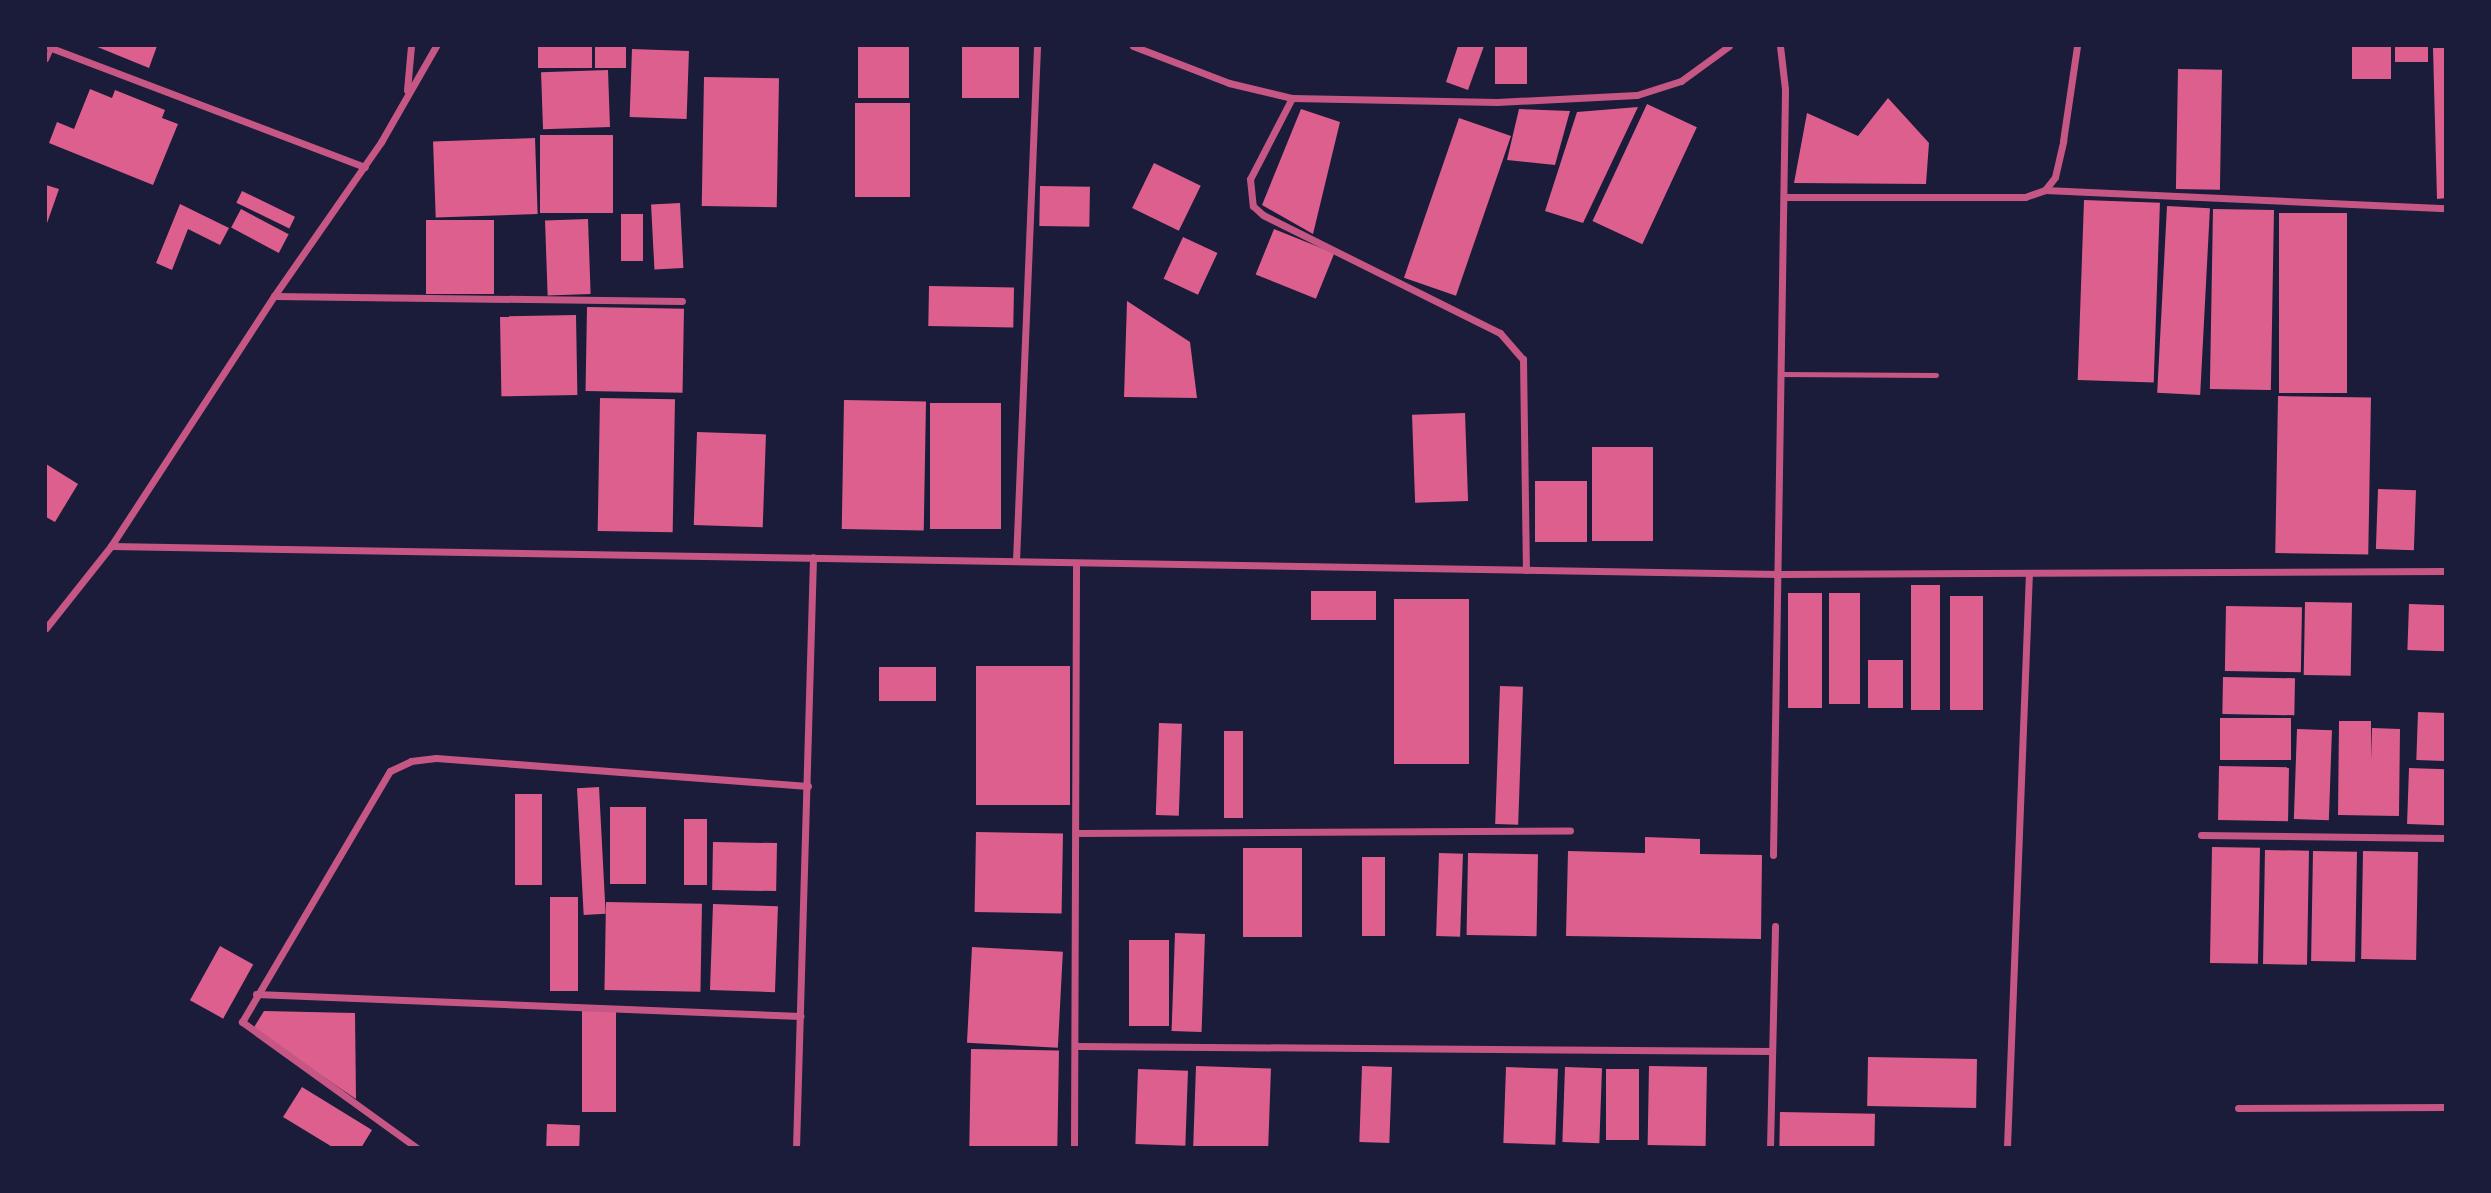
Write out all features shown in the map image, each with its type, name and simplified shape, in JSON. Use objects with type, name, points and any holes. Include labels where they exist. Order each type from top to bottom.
[{"type":"street","points":[[407,92],[411,46]]},
{"type":"street","points":[[46,628],[111,546],[274,296],[365,167],[436,46]]},
{"type":"street","points":[[1016,561],[1037,46]]},
{"type":"street","points":[[1133,46],[1230,83],[1292,98],[1497,102],[1637,95],[1681,81],[1729,46]]},
{"type":"street","points":[[1773,855],[1785,89],[1780,46]]},
{"type":"street","points":[[2045,190],[2055,177],[2077,46]]},
{"type":"street","points":[[49,47],[365,167]]},
{"type":"street","points":[[1292,98],[1250,179],[1253,206],[1263,215],[1500,333],[1523,359],[1526,570]]},
{"type":"street","points":[[1784,197],[2025,197],[2045,190],[2445,208]]},
{"type":"street","points":[[274,296],[682,301]]},
{"type":"street","points":[[111,546],[1779,574],[2445,571]]},
{"type":"street","points":[[796,1147],[813,557]]},
{"type":"street","points":[[1074,1147],[1078,1046],[1076,563]]},
{"type":"street","points":[[2007,1147],[2029,573]]},
{"type":"street","points":[[417,1147],[257,1037],[242,1022],[379,784],[390,771],[411,761],[436,758],[808,786]]},
{"type":"street","points":[[1077,833],[1570,830]]},
{"type":"street","points":[[2201,835],[2445,838]]},
{"type":"street","points":[[1770,1147],[1774,926]]},
{"type":"street","points":[[256,994],[801,1017]]},
{"type":"street","points":[[1078,1046],[1771,1051]]},
{"type":"street","points":[[2238,1108],[2445,1107]]},
{"type":"lane","points":[[46,59],[49,47]]},
{"type":"lane","points":[[1781,374],[1936,375]]},
{"type":"building","points":[[95,46],[157,46],[149,68]]},
{"type":"building","points":[[538,46],[592,46],[592,68],[538,68]]},
{"type":"building","points":[[595,46],[626,46],[626,68],[595,68]]},
{"type":"building","points":[[858,46],[909,46],[909,98],[858,98]]},
{"type":"building","points":[[962,46],[1019,46],[1019,98],[962,98]]},
{"type":"building","points":[[1458,46],[1484,46],[1468,90],[1446,82]]},
{"type":"building","points":[[1495,46],[1527,46],[1527,84],[1495,84]]},
{"type":"building","points":[[2352,46],[2391,46],[2391,79],[2352,79]]},
{"type":"building","points":[[2395,47],[2428,47],[2428,62],[2395,62]]},
{"type":"building","points":[[2433,48],[2446,48],[2446,198],[2437,199]]},
{"type":"building","points":[[632,49],[689,51],[687,119],[630,117]]},
{"type":"building","points":[[2178,69],[2222,70],[2220,190],[2176,189]]},
{"type":"building","points":[[608,70],[610,127],[543,129],[541,72]]},
{"type":"building","points":[[704,77],[779,78],[777,207],[702,206]]},
{"type":"building","points":[[90,89],[112,98],[115,90],[165,110],[162,118],[178,124],[153,185],[49,143],[57,122],[74,129]]},
{"type":"building","points":[[1888,98],[1929,143],[1926,184],[1794,183],[1807,113],[1858,136]]},
{"type":"building","points":[[855,103],[910,103],[910,197],[855,197]]},
{"type":"building","points":[[1647,104],[1697,127],[1642,244],[1592,221]]},
{"type":"building","points":[[1638,107],[1583,223],[1545,211],[1577,112]]},
{"type":"building","points":[[1301,109],[1340,122],[1313,234],[1262,205]]},
{"type":"building","points":[[1519,109],[1570,111],[1555,165],[1507,160]]},
{"type":"building","points":[[1459,118],[1511,136],[1456,296],[1404,278]]},
{"type":"building","points":[[540,135],[613,135],[613,213],[540,213]]},
{"type":"building","points":[[535,138],[538,214],[436,218],[433,142]]},
{"type":"building","points":[[1154,163],[1201,186],[1179,231],[1132,208]]},
{"type":"building","points":[[46,185],[59,189],[46,226]]},
{"type":"building","points":[[1040,186],[1090,187],[1089,227],[1039,226]]},
{"type":"building","points":[[242,191],[295,217],[289,229],[236,203]]},
{"type":"building","points":[[2084,200],[2160,203],[2154,383],[2078,380]]},
{"type":"building","points":[[680,203],[683,268],[654,269],[651,205]]},
{"type":"building","points":[[180,204],[229,228],[220,245],[188,229],[172,270],[156,263]]},
{"type":"building","points":[[2167,206],[2210,208],[2200,395],[2157,393]]},
{"type":"building","points":[[241,209],[289,234],[279,253],[231,228]]},
{"type":"building","points":[[2213,209],[2274,210],[2271,390],[2210,389]]},
{"type":"building","points":[[2279,213],[2347,213],[2347,393],[2279,393]]},
{"type":"building","points":[[621,214],[643,214],[643,261],[621,261]]},
{"type":"building","points":[[588,219],[591,294],[548,295],[545,221]]},
{"type":"building","points":[[426,220],[494,220],[494,294],[426,294]]},
{"type":"building","points":[[1274,229],[1334,253],[1316,299],[1256,274]]},
{"type":"building","points":[[1183,237],[1217,253],[1198,295],[1164,279]]},
{"type":"building","points":[[929,286],[1014,287],[1013,327],[928,326]]},
{"type":"building","points":[[1127,301],[1190,342],[1197,398],[1124,397]]},
{"type":"building","points":[[587,307],[684,309],[683,393],[586,391]]},
{"type":"building","points":[[576,315],[577,395],[501,396],[500,316]]},
{"type":"building","points":[[2278,396],[2371,398],[2368,555],[2275,553]]},
{"type":"building","points":[[600,398],[675,399],[673,532],[598,531]]},
{"type":"building","points":[[844,400],[926,401],[924,530],[842,529]]},
{"type":"building","points":[[930,403],[1001,403],[1001,529],[930,529]]},
{"type":"building","points":[[1465,413],[1468,501],[1415,503],[1412,415]]},
{"type":"building","points":[[697,432],[766,434],[763,527],[694,525]]},
{"type":"building","points":[[1592,447],[1653,447],[1653,541],[1592,541]]},
{"type":"building","points":[[46,464],[78,484],[55,522],[46,517]]},
{"type":"building","points":[[1535,481],[1587,481],[1587,542],[1535,542]]},
{"type":"building","points":[[2378,489],[2416,490],[2414,550],[2376,549]]},
{"type":"building","points":[[1911,585],[1940,585],[1940,710],[1911,710]]},
{"type":"building","points":[[1311,591],[1376,591],[1376,620],[1311,620]]},
{"type":"building","points":[[1788,593],[1822,593],[1822,708],[1788,708]]},
{"type":"building","points":[[1829,593],[1860,593],[1860,704],[1829,704]]},
{"type":"building","points":[[1950,596],[1983,596],[1983,710],[1950,710]]},
{"type":"building","points":[[1394,599],[1469,599],[1469,764],[1394,764]]},
{"type":"building","points":[[2305,602],[2352,603],[2351,676],[2304,675]]},
{"type":"building","points":[[2409,604],[2446,605],[2444,651],[2407,650]]},
{"type":"building","points":[[2226,606],[2302,607],[2301,672],[2225,671]]},
{"type":"building","points":[[1868,660],[1903,660],[1903,708],[1868,708]]},
{"type":"building","points":[[976,666],[1070,666],[1070,805],[976,805]]},
{"type":"building","points":[[879,667],[936,667],[936,701],[879,701]]},
{"type":"building","points":[[2223,677],[2295,678],[2294,715],[2222,714]]},
{"type":"building","points":[[1500,686],[1523,687],[1518,825],[1495,824]]},
{"type":"building","points":[[2418,712],[2446,713],[2444,761],[2416,760]]},
{"type":"building","points":[[2220,718],[2291,718],[2291,760],[2220,760]]},
{"type":"building","points":[[2339,721],[2371,721],[2371,760],[2372,728],[2400,729],[2399,816],[2338,815]]},
{"type":"building","points":[[1159,723],[1182,724],[1179,816],[1156,815]]},
{"type":"building","points":[[2297,729],[2332,730],[2329,820],[2294,819]]},
{"type":"building","points":[[1224,731],[1243,731],[1243,818],[1224,818]]},
{"type":"building","points":[[2219,766],[2289,767],[2288,821],[2218,820]]},
{"type":"building","points":[[2409,768],[2446,769],[2444,825],[2407,824]]},
{"type":"building","points":[[599,787],[606,914],[584,915],[577,788]]},
{"type":"building","points":[[515,794],[542,794],[542,885],[515,885]]},
{"type":"building","points":[[610,807],[646,807],[646,884],[610,884]]},
{"type":"building","points":[[684,819],[707,819],[707,885],[684,885]]},
{"type":"building","points":[[976,832],[1063,834],[1062,914],[975,912]]},
{"type":"building","points":[[1645,837],[1700,839],[1700,854],[1762,855],[1761,939],[1566,936],[1568,851],[1645,853]]},
{"type":"building","points":[[713,842],[777,843],[776,891],[712,890]]},
{"type":"building","points":[[2212,847],[2260,848],[2258,964],[2210,963]]},
{"type":"building","points":[[1243,848],[1302,848],[1302,937],[1243,937]]},
{"type":"building","points":[[2265,850],[2309,851],[2307,965],[2263,964]]},
{"type":"building","points":[[2313,851],[2357,852],[2355,962],[2311,961]]},
{"type":"building","points":[[2363,851],[2418,852],[2416,960],[2361,959]]},
{"type":"building","points":[[1439,853],[1463,854],[1460,937],[1436,936]]},
{"type":"building","points":[[1468,853],[1538,854],[1537,936],[1467,935]]},
{"type":"building","points":[[1362,857],[1385,857],[1385,936],[1362,936]]},
{"type":"building","points":[[550,897],[578,897],[578,991],[550,991]]},
{"type":"building","points":[[606,902],[702,904],[700,992],[604,990]]},
{"type":"building","points":[[713,904],[778,906],[775,992],[710,990]]},
{"type":"building","points":[[1175,933],[1205,934],[1202,1032],[1172,1031]]},
{"type":"building","points":[[1129,940],[1169,940],[1169,1026],[1129,1026]]},
{"type":"building","points":[[220,946],[253,964],[223,1019],[190,1000]]},
{"type":"building","points":[[972,947],[1063,952],[1058,1048],[967,1043]]},
{"type":"building","points":[[264,1011],[355,1013],[356,1099],[253,1029]]},
{"type":"building","points":[[582,1011],[616,1011],[616,1112],[582,1112]]},
{"type":"building","points":[[971,1049],[1059,1051],[1057,1148],[969,1148]]},
{"type":"building","points":[[1868,1057],[1977,1059],[1976,1108],[1867,1106]]},
{"type":"building","points":[[1196,1066],[1271,1069],[1268,1148],[1193,1146]]},
{"type":"building","points":[[1362,1066],[1392,1067],[1389,1143],[1359,1142]]},
{"type":"building","points":[[1649,1066],[1707,1067],[1706,1146],[1648,1145]]},
{"type":"building","points":[[1506,1067],[1558,1069],[1555,1145],[1503,1143]]},
{"type":"building","points":[[1565,1067],[1602,1068],[1599,1143],[1562,1142]]},
{"type":"building","points":[[1138,1069],[1188,1071],[1185,1146],[1135,1144]]},
{"type":"building","points":[[1606,1069],[1639,1069],[1639,1140],[1606,1140]]},
{"type":"building","points":[[302,1087],[372,1130],[361,1148],[334,1148],[283,1117]]},
{"type":"building","points":[[1780,1112],[1875,1114],[1874,1148],[1779,1148]]},
{"type":"building","points":[[547,1124],[580,1125],[579,1148],[546,1148]]}]
